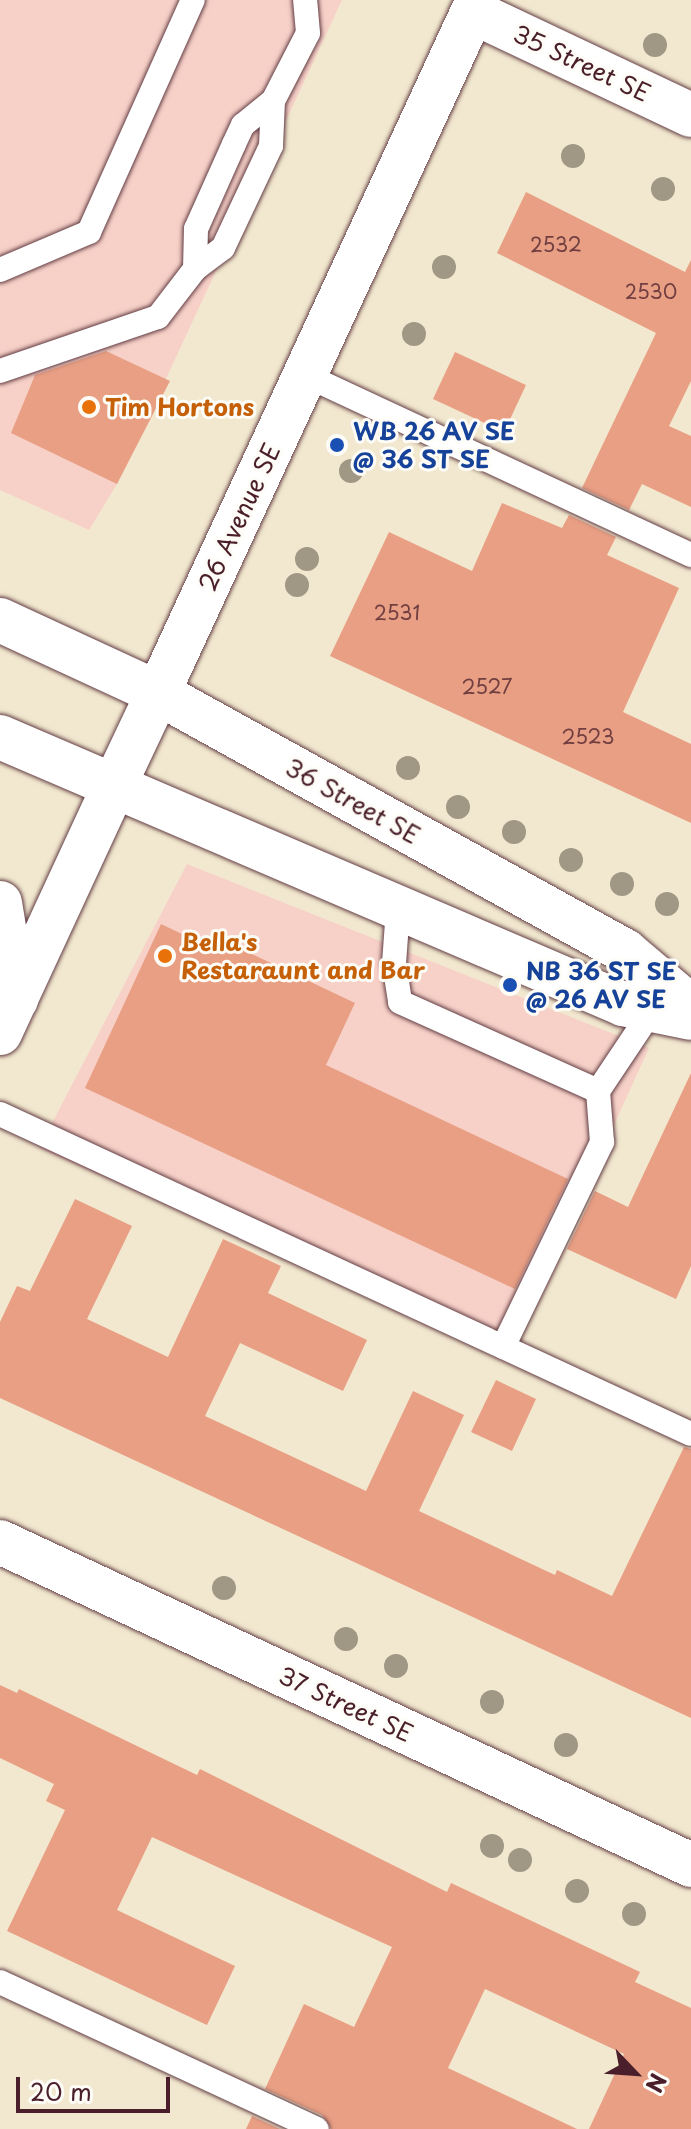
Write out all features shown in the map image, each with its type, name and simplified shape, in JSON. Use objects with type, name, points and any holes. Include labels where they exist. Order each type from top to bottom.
[{"type":"street","name":"35 Street SE","points":[[475,6],[691,115]]},
{"type":"street","name":"26 Avenue SE","points":[[8,1017],[475,6]]},
{"type":"street","name":"36 Street SE","points":[[0,620],[158,693],[625,951],[678,1012]]},
{"type":"street","points":[[0,737],[623,1004],[678,1012]]},
{"type":"street","points":[[0,903],[8,1017]]},
{"type":"street","name":"37 Street SE","points":[[0,1542],[691,1865]]},
{"type":"lane","points":[[0,270],[89,232],[193,0]]},
{"type":"lane","points":[[195,269],[196,229],[239,134],[273,101],[308,33],[305,0]]},
{"type":"lane","points":[[0,371],[158,317],[195,269],[223,248],[271,146],[273,101]]},
{"type":"lane","points":[[305,375],[691,555]]},
{"type":"lane","points":[[398,909],[394,963],[400,1002],[598,1091]]},
{"type":"lane","points":[[503,1347],[602,1142],[598,1091],[678,1012]]},
{"type":"lane","points":[[0,1114],[691,1434]]},
{"type":"lane","points":[[0,1982],[316,2129]]},
{"type":"shaded area","points":[[0,0],[342,0],[117,484],[89,530],[0,490]]},
{"type":"shaded area","points":[[187,864],[649,1048],[508,1357],[39,1148]]},
{"type":"building","points":[[526,192],[685,272],[691,260],[691,381],[669,426],[691,436],[691,507],[642,484],[629,510],[582,488],[656,333],[497,253]]},
{"type":"building","name":"Tim Hortons","points":[[106,351],[170,381],[117,484],[11,433],[35,375]]},
{"type":"building","points":[[455,352],[526,385],[504,432],[433,399]]},
{"type":"building","points":[[502,503],[562,528],[569,515],[616,537],[607,555],[679,588],[623,712],[691,744],[691,823],[330,656],[389,532],[472,571]]},
{"type":"building","points":[[161,924],[211,948],[216,937],[355,1003],[326,1065],[568,1179],[515,1289],[85,1088]]},
{"type":"building","points":[[691,1073],[691,1266],[676,1299],[567,1249],[595,1191],[628,1207]]},
{"type":"building","points":[[75,1199],[132,1226],[87,1319],[168,1357],[223,1239],[281,1266],[268,1293],[367,1340],[343,1391],[240,1343],[205,1416],[366,1491],[413,1391],[464,1415],[419,1511],[555,1575],[557,1570],[612,1596],[684,1447],[691,1449],[691,1718],[0,1398],[0,1322],[17,1286],[30,1291]]},
{"type":"building","points":[[496,1380],[536,1399],[512,1451],[471,1432]]},
{"type":"building","points":[[0,1685],[17,1693],[19,1689],[197,1775],[200,1769],[447,1892],[451,1883],[640,1972],[635,1982],[691,2008],[691,2129],[589,2129],[624,2054],[485,1989],[448,2068],[577,2129],[331,2129],[322,2115],[265,2089],[304,2004],[354,2027],[392,1947],[152,1837],[117,1910],[235,1966],[207,2025],[7,1931],[65,1810],[46,1801],[54,1784],[0,1758]]},
{"type":"building","points":[[252,2116],[280,2129],[246,2129]]},
{"type":"place","name":"Tim Hortons","points":[[89,407]]},
{"type":"place","name":"WB 26 AV SE @ 36 ST SE","points":[[337,445]]},
{"type":"place","name":"Bella's Restaraunt and Bar","points":[[165,956]]},
{"type":"place","name":"NB 36 ST SE @ 26 AV SE","points":[[510,985]]}]
